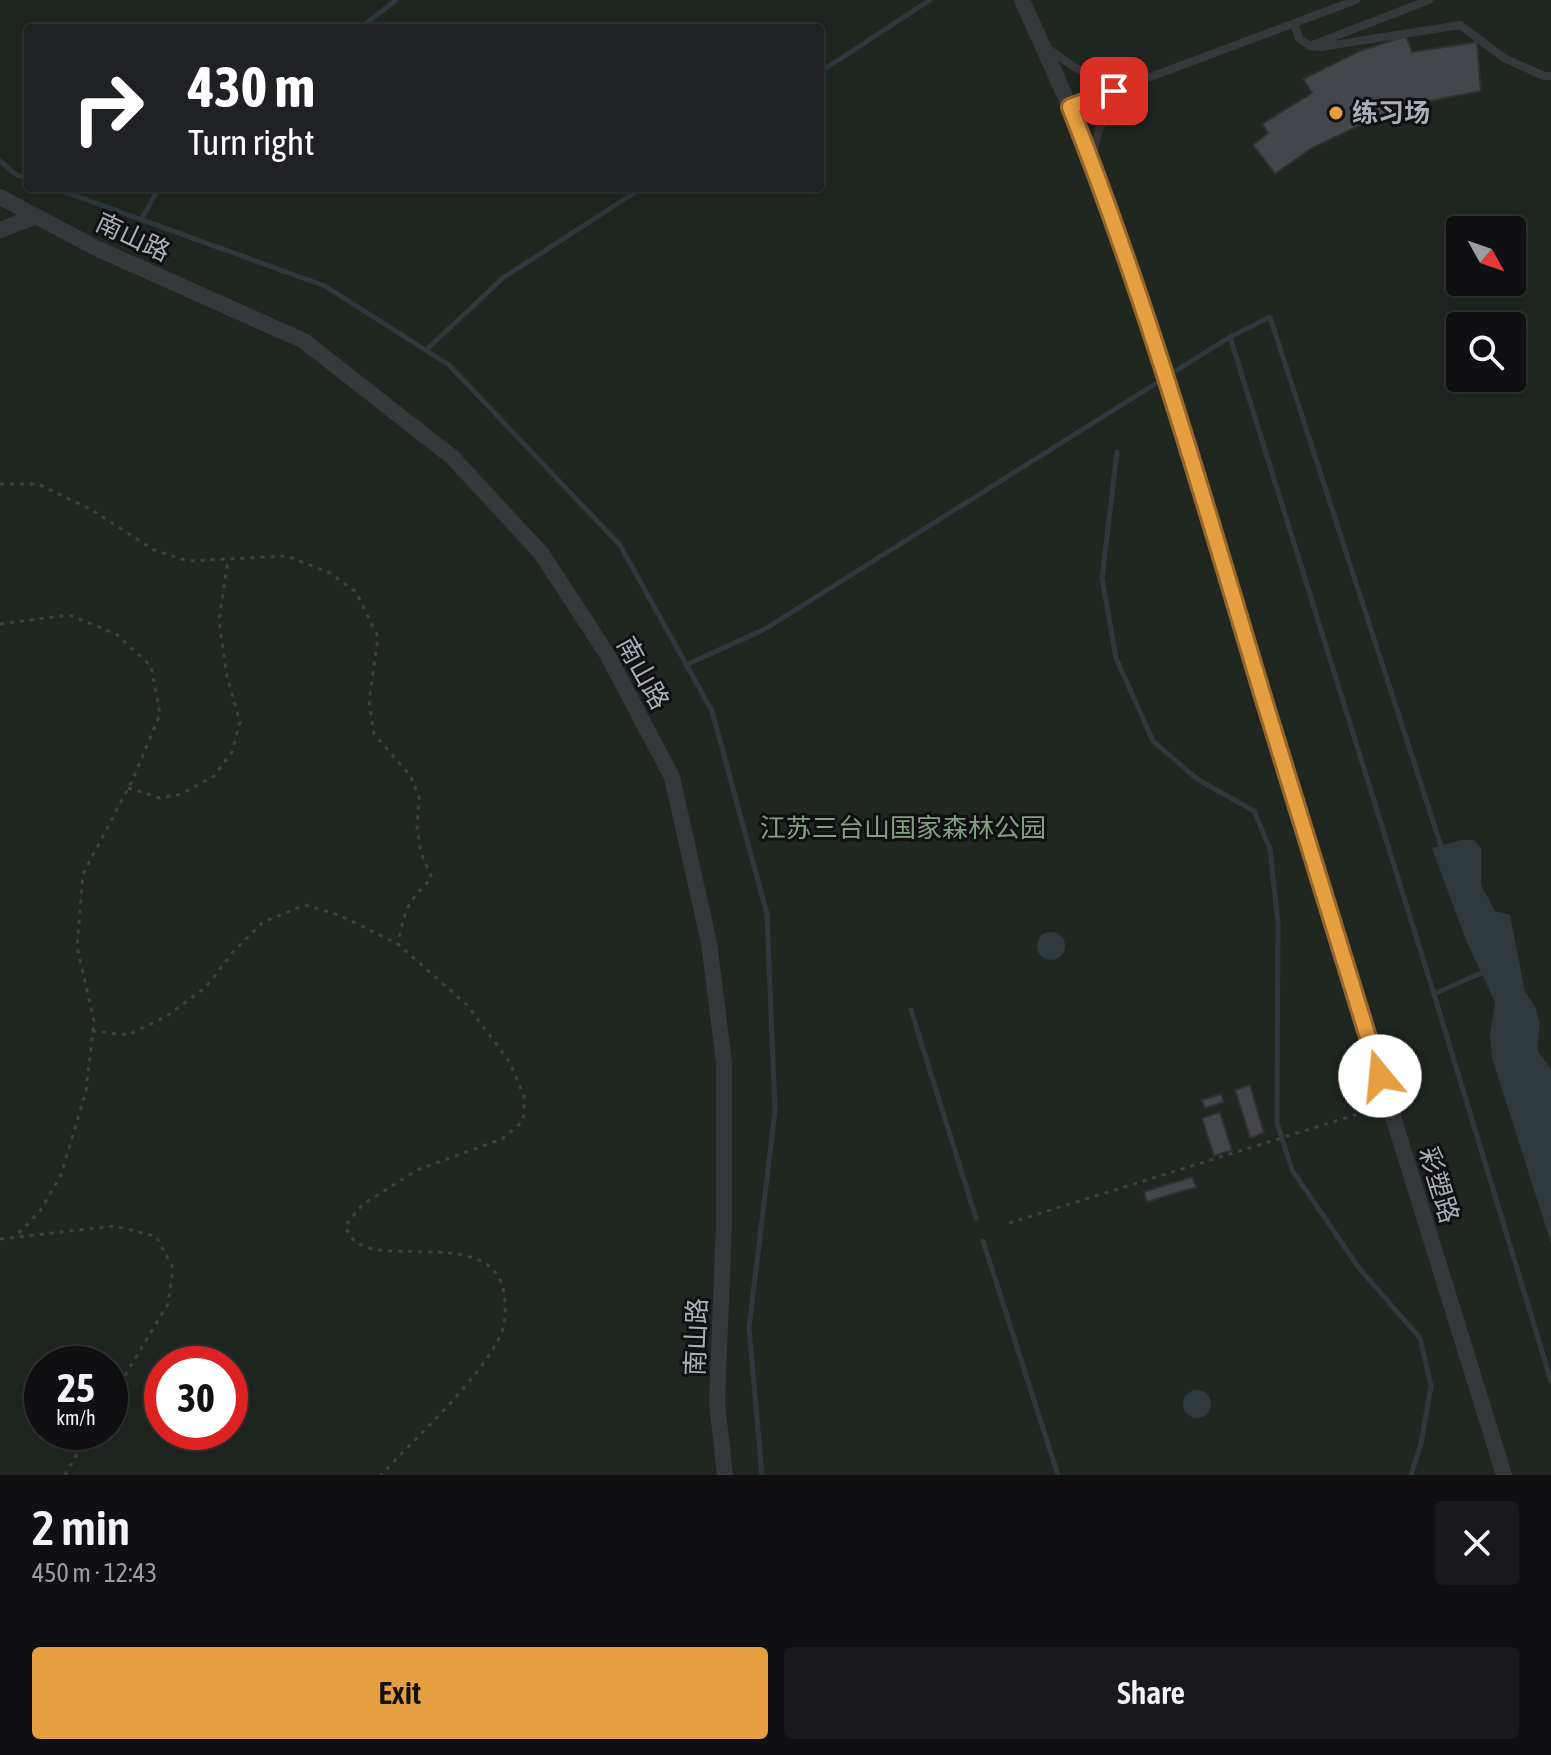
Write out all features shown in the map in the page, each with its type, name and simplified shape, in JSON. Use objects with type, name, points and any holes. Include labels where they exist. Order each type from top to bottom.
[{"type":"street","name":"彩塑路","points":[[1022,0],[1092,162],[1191,452],[1264,700],[1504,1475]]},
{"type":"street","name":"南山路","points":[[0,197],[96,248],[304,341],[452,457],[541,553],[607,654],[672,777],[709,943],[724,1063],[724,1223],[717,1403],[725,1475]]},
{"type":"street","points":[[0,230],[36,216]]},
{"type":"lane","points":[[1070,107],[1356,0]]},
{"type":"lane","points":[[1310,46],[1429,0]]},
{"type":"lane","points":[[1294,23],[1299,38],[1310,46],[1321,47],[1460,25],[1504,58],[1544,76],[1551,76]]},
{"type":"lane","points":[[1042,44],[1081,73],[1110,82],[1135,83]]},
{"type":"lane","points":[[1092,162],[1097,134],[1108,107],[1135,83]]},
{"type":"path","points":[[0,484],[38,484],[90,509],[154,550],[188,561],[287,556],[330,573],[356,592],[378,637],[369,701],[374,734],[410,775],[419,797],[417,827],[421,853],[432,878],[413,896],[405,910],[398,944]]},
{"type":"path","points":[[128,788],[160,798],[181,794],[214,776],[232,752],[240,722],[227,677],[219,620],[228,560]]},
{"type":"path","points":[[0,624],[69,615],[116,634],[151,666],[160,714],[128,788],[83,874],[77,947],[94,1021],[86,1091],[61,1175],[40,1211],[15,1237]]},
{"type":"path","points":[[92,1031],[128,1035],[167,1016],[206,987],[233,952],[263,922],[305,905],[339,915],[398,944],[467,1005],[509,1061],[524,1096],[521,1123],[502,1139],[417,1170],[362,1205],[345,1226],[351,1240],[367,1248],[466,1256],[489,1266],[504,1290],[506,1309],[502,1334],[478,1371],[381,1475]]},
{"type":"path","points":[[1009,1223],[1389,1105]]},
{"type":"path","points":[[0,1239],[114,1226],[156,1236],[173,1268],[168,1304],[128,1370]]},
{"type":"path","points":[[65,1475],[80,1450]]},
{"type":"green space","name":"江苏三台山国家森林公园","points":[[0,0],[1551,0],[1551,1475],[0,1475]]},
{"type":"shaded area","points":[[1474,840],[1481,848],[1481,885],[1495,911],[1510,915],[1525,992],[1535,1006],[1540,1023],[1537,1050],[1551,1069],[1551,1243],[1492,1058],[1490,1036],[1495,1002],[1466,940],[1432,848]]},
{"type":"shaded area","points":[[1051,932],[1061,936],[1065,946],[1061,956],[1051,960],[1041,956],[1037,946],[1041,936]]},
{"type":"shaded area","points":[[1197,1390],[1207,1394],[1211,1404],[1207,1414],[1197,1418],[1187,1414],[1183,1404],[1187,1394]]},
{"type":"building","name":"练习场","points":[[1406,36],[1412,52],[1477,42],[1481,91],[1420,103],[1365,123],[1312,148],[1275,174],[1253,145],[1268,133],[1262,124],[1312,93],[1303,79],[1357,52]]},
{"type":"building","points":[[1250,1085],[1264,1133],[1250,1138],[1235,1090]]},
{"type":"building","points":[[1221,1094],[1224,1102],[1205,1108],[1202,1100]]},
{"type":"building","points":[[1220,1112],[1232,1150],[1214,1156],[1202,1118]]},
{"type":"building","points":[[1192,1177],[1196,1187],[1147,1202],[1144,1192]]},
{"type":"waterway","points":[[365,24],[396,0]]},
{"type":"waterway","points":[[824,69],[930,0]]},
{"type":"waterway","points":[[0,161],[24,177]]},
{"type":"waterway","points":[[65,192],[325,286],[449,365],[620,545],[712,711],[767,914],[775,1111],[749,1328],[762,1475]]},
{"type":"waterway","points":[[141,220],[157,192]]},
{"type":"waterway","points":[[426,350],[504,277],[636,192]]},
{"type":"waterway","points":[[1441,846],[1270,317],[1230,337],[1434,994],[1481,973]]},
{"type":"waterway","points":[[1177,370],[1230,337]]},
{"type":"waterway","points":[[686,665],[765,629],[1155,384]]},
{"type":"waterway","points":[[1117,452],[1102,578],[1116,658],[1153,741],[1197,779],[1254,811],[1270,849],[1278,923],[1277,1123],[1292,1170],[1359,1268],[1420,1338],[1431,1386],[1421,1443],[1411,1475]]},
{"type":"waterway","points":[[1434,994],[1551,1381]]},
{"type":"waterway","points":[[911,1010],[976,1218]]},
{"type":"waterway","points":[[983,1241],[1058,1475]]},
{"type":"place","name":"练习场","points":[[1336,113]]},
{"type":"route","points":[[1114,91],[1070,107],[1108,202],[1191,452],[1380,1076]]}]
